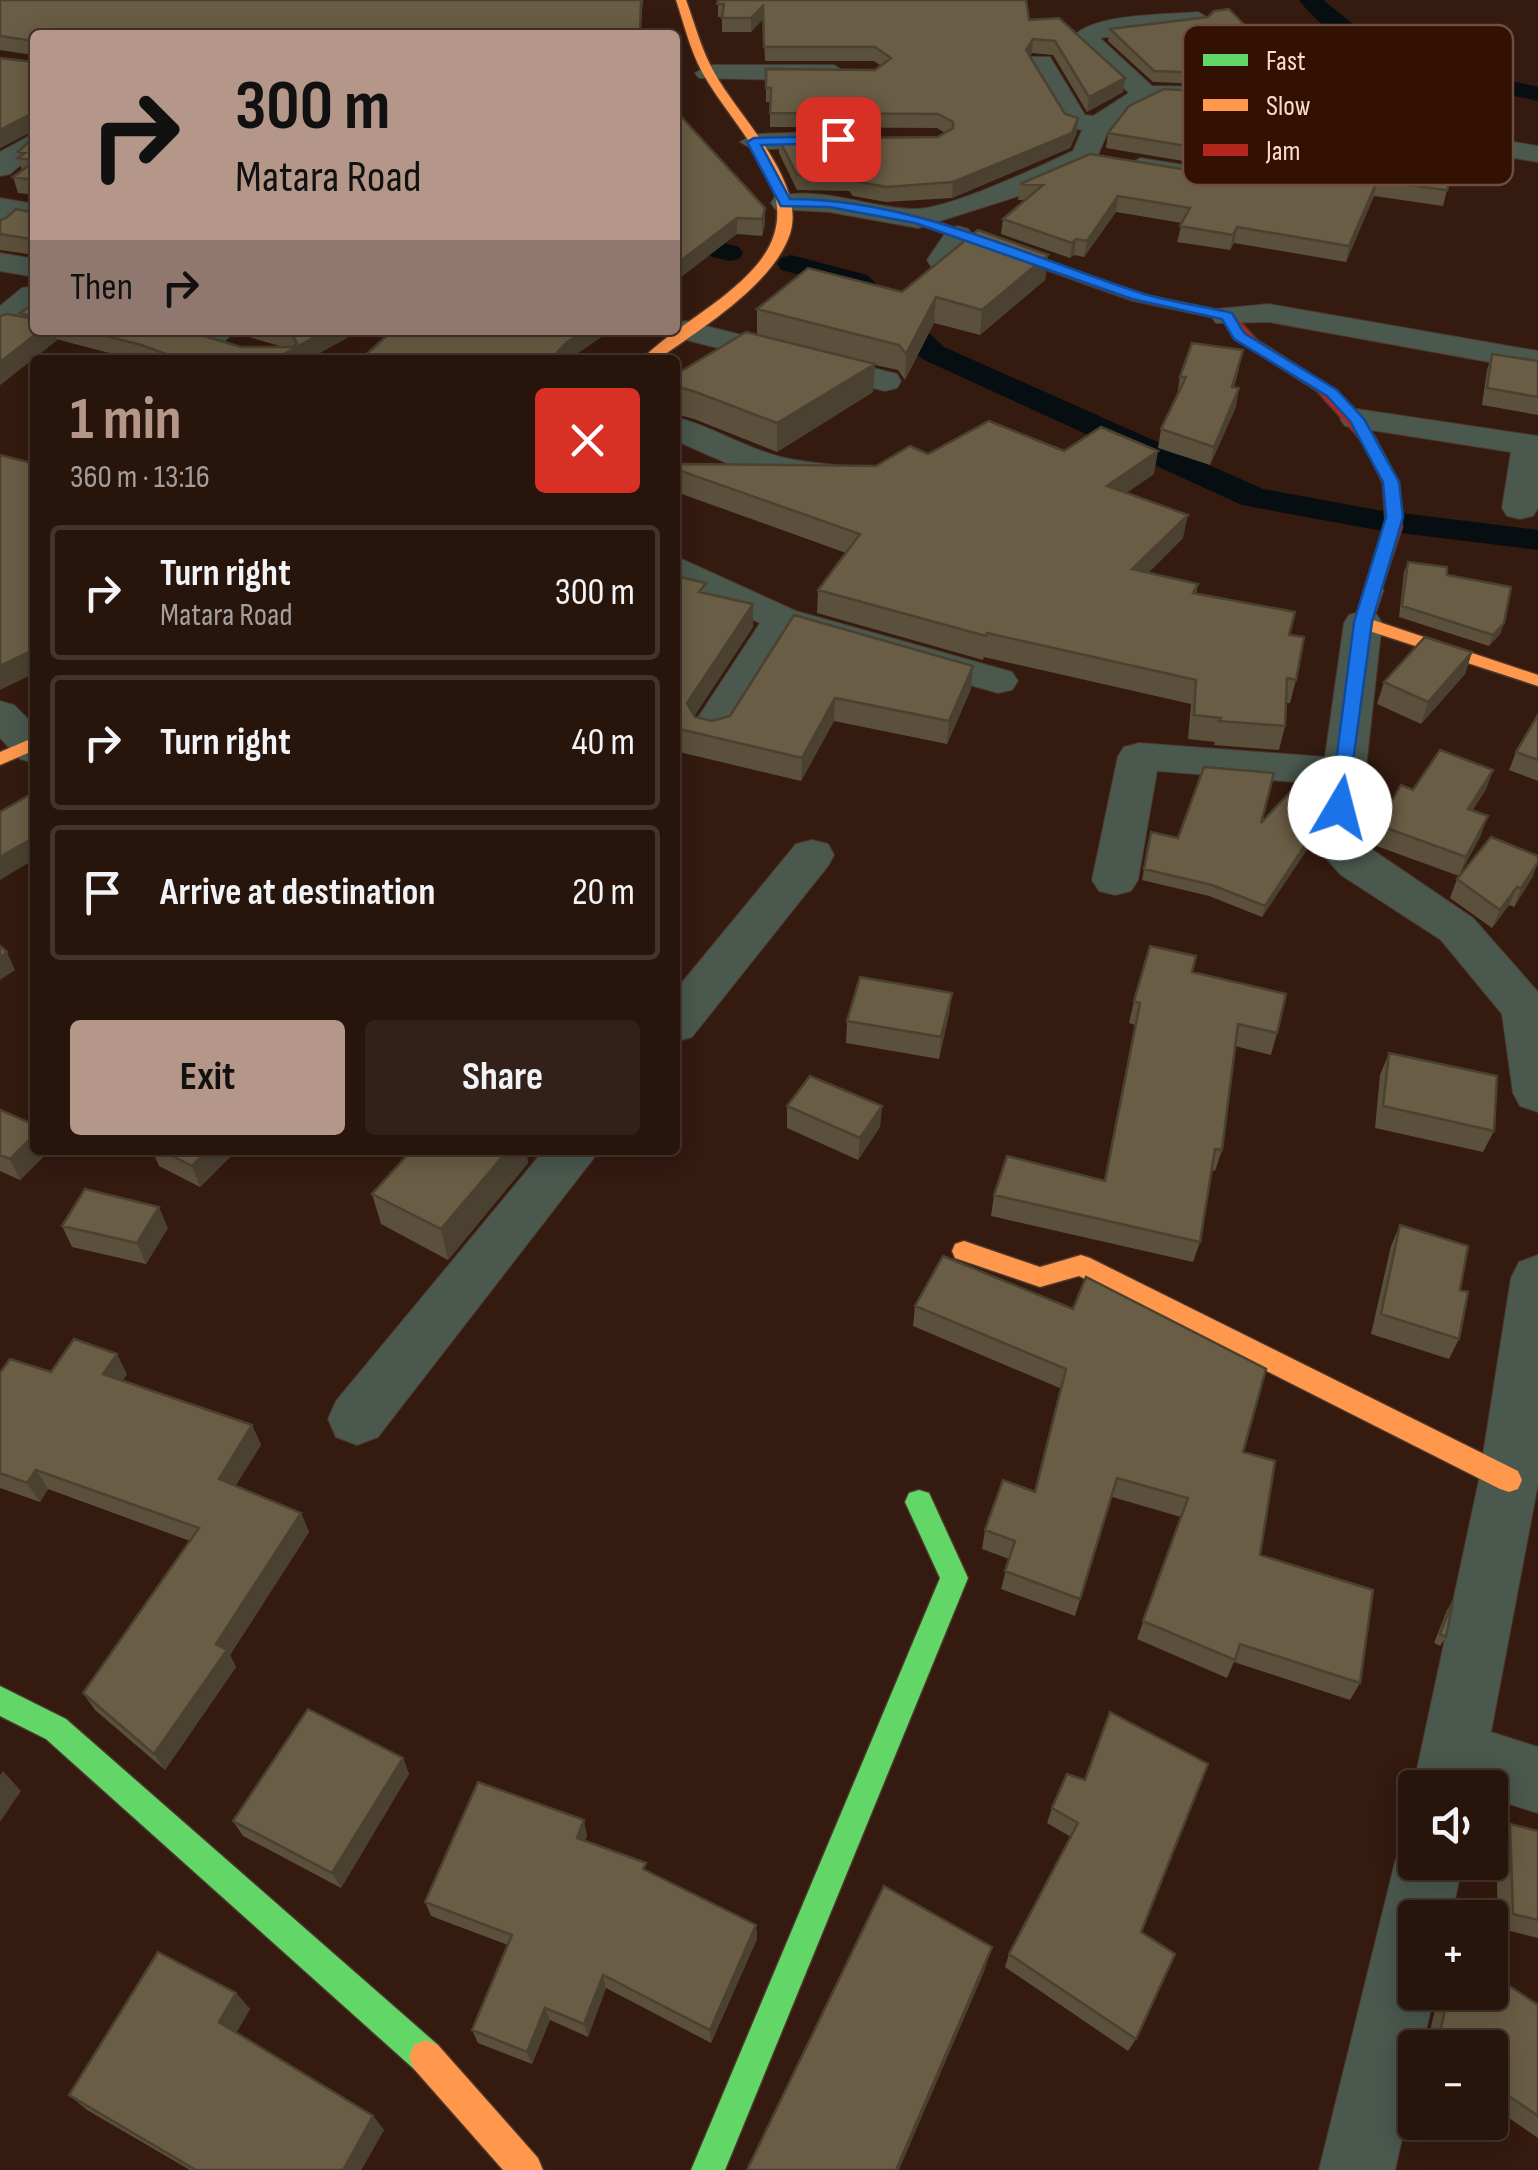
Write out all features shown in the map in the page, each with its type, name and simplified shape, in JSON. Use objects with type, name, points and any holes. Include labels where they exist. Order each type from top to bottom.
[{"type":"main road","points":[[680,335],[764,265],[785,232],[785,203],[754,142],[704,82],[682,0]]},
{"type":"main road","points":[[918,220],[950,248],[1227,316],[1239,336],[1332,393],[1357,419],[1391,482],[1394,522],[1363,622],[1538,681]]},
{"type":"main road","points":[[654,355],[680,335]]},
{"type":"main road","points":[[964,1251],[1040,1277],[1081,1265],[1509,1480]]},
{"type":"main road","points":[[708,2170],[954,1578],[919,1502]]},
{"type":"main road","points":[[0,1700],[56,1729],[416,2046],[526,2170]]},
{"type":"street","points":[[1145,94],[1084,36],[1098,29],[1198,19]]},
{"type":"street","points":[[1041,62],[1075,122],[1098,125]]},
{"type":"street","points":[[704,82],[856,73]]},
{"type":"street","points":[[1084,156],[1098,125],[1145,94],[1183,95]]},
{"type":"street","points":[[754,142],[882,139]]},
{"type":"street","points":[[0,168],[1,163],[30,144]]},
{"type":"street","points":[[1513,150],[1538,154]]},
{"type":"street","points":[[785,203],[829,203],[918,220],[1018,187],[1084,156],[1183,172]]},
{"type":"street","points":[[0,262],[30,284]]},
{"type":"street","points":[[0,322],[30,293]]},
{"type":"street","points":[[1227,316],[1269,313],[1538,361]]},
{"type":"street","points":[[686,330],[885,381]]},
{"type":"street","points":[[1357,419],[1534,445],[1520,508]]},
{"type":"street","points":[[680,429],[716,446],[829,477],[857,476],[872,469]]},
{"type":"street","points":[[680,569],[782,619],[998,681]]},
{"type":"street","points":[[712,728],[782,619]]},
{"type":"street","points":[[1363,622],[1334,844],[1357,864],[1457,929],[1525,1009],[1538,1093]]},
{"type":"street","points":[[0,714],[25,749]]},
{"type":"street","points":[[1115,880],[1140,756],[1344,772]]},
{"type":"street","points":[[680,1010],[695,967],[812,856]]},
{"type":"street","points":[[357,1419],[565,1155]]},
{"type":"street","points":[[1451,1770],[1509,1480],[1538,1278]]},
{"type":"street","points":[[1508,1777],[1538,1780]]},
{"type":"street","points":[[1357,2170],[1398,1996]]},
{"type":"building","points":[[0,0],[641,0],[640,30],[30,30],[30,40],[0,36]]},
{"type":"building","points":[[718,0],[1026,0],[1029,20],[1059,18],[1125,78],[1089,97],[1055,41],[1033,39],[1026,50],[1065,114],[1078,118],[1072,133],[953,182],[887,187],[854,181],[850,176],[797,175],[779,139],[938,137],[953,128],[953,122],[938,114],[770,113],[771,88],[766,88],[766,69],[875,70],[891,58],[875,47],[764,47],[763,6],[751,18],[722,18],[724,4],[717,4]]},
{"type":"building","points":[[1229,9],[1244,25],[1183,25],[1183,72],[1154,71],[1110,29],[1208,17],[1214,11]]},
{"type":"building","points":[[0,58],[30,62],[30,115],[0,130]]},
{"type":"building","points":[[1164,89],[1183,90],[1183,146],[1108,133],[1129,106]]},
{"type":"building","points":[[680,115],[765,208],[762,219],[737,218],[680,261]]},
{"type":"building","points":[[30,141],[30,159],[18,158],[25,153],[18,152]]},
{"type":"building","points":[[1090,154],[1183,169],[1183,185],[1375,185],[1349,246],[1237,227],[1233,235],[1180,226],[1190,208],[1118,196],[1087,241],[1076,239],[1072,243],[1003,219],[1043,185],[1020,184]]},
{"type":"building","points":[[30,165],[30,179],[13,177]]},
{"type":"building","points":[[1408,185],[1448,185],[1447,190]]},
{"type":"building","points":[[16,209],[30,212],[30,239],[0,234],[0,220]]},
{"type":"building","points":[[978,230],[1048,255],[982,310],[936,297],[906,354],[899,345],[757,309],[808,268],[902,292]]},
{"type":"building","points":[[0,316],[30,318],[30,335],[35,335],[0,362]]},
{"type":"building","points":[[746,332],[875,364],[777,423],[680,387],[680,372]]},
{"type":"building","points":[[102,335],[201,335],[241,347],[293,347],[297,343],[292,335],[318,335],[282,355],[169,355]]},
{"type":"building","points":[[388,335],[578,335],[555,355],[366,355]]},
{"type":"building","points":[[1192,343],[1243,350],[1232,387],[1239,388],[1214,447],[1161,429],[1186,377],[1180,377]]},
{"type":"building","points":[[1492,354],[1538,361],[1538,397],[1487,388]]},
{"type":"building","points":[[989,421],[1064,451],[1101,427],[1158,451],[1107,486],[1188,515],[1132,569],[1198,584],[1193,593],[1295,612],[1289,635],[1304,637],[1296,680],[1287,678],[1285,726],[1194,715],[1196,680],[987,633],[986,636],[818,590],[860,534],[680,471],[680,464],[876,466],[910,446],[928,454]]},
{"type":"building","points":[[0,455],[30,463],[30,651],[0,666]]},
{"type":"building","points":[[1408,562],[1447,567],[1447,575],[1511,587],[1504,623],[1493,635],[1402,606]]},
{"type":"building","points":[[680,577],[706,583],[699,592],[753,604],[687,703],[695,717],[712,721],[730,716],[794,615],[973,666],[949,721],[835,698],[802,758],[680,729]]},
{"type":"building","points":[[1425,637],[1472,652],[1428,702],[1384,682]]},
{"type":"building","points":[[1538,715],[1538,760],[1516,752]]},
{"type":"building","points":[[1440,750],[1493,770],[1468,809],[1488,816],[1466,857],[1378,825],[1401,785],[1413,790]]},
{"type":"building","points":[[1204,767],[1274,773],[1261,823],[1290,792],[1317,796],[1313,833],[1265,906],[1212,885],[1144,869],[1151,832],[1178,838]]},
{"type":"building","points":[[30,795],[30,840],[0,857],[0,812]]},
{"type":"building","points":[[1491,837],[1538,856],[1521,888],[1517,887],[1500,910],[1457,879]]},
{"type":"building","points":[[1150,946],[1196,956],[1192,972],[1286,994],[1277,1033],[1238,1024],[1222,1150],[1215,1149],[1200,1242],[994,1195],[1007,1156],[1105,1181],[1140,1003],[1134,1001]]},
{"type":"building","points":[[860,977],[952,993],[941,1037],[847,1021]]},
{"type":"building","points":[[1389,1053],[1497,1076],[1494,1131],[1383,1106]]},
{"type":"building","points":[[810,1076],[882,1106],[860,1138],[787,1106]]},
{"type":"building","points":[[0,1110],[30,1123],[30,1139],[10,1159],[0,1155]]},
{"type":"building","points":[[171,1155],[203,1155],[192,1166]]},
{"type":"building","points":[[407,1155],[504,1155],[441,1229],[372,1194]]},
{"type":"building","points":[[85,1189],[159,1207],[137,1243],[62,1226]]},
{"type":"building","points":[[1400,1225],[1468,1246],[1460,1290],[1468,1292],[1459,1339],[1381,1314]]},
{"type":"building","points":[[943,1256],[1073,1309],[1086,1277],[1266,1369],[1243,1452],[1275,1461],[1260,1555],[1373,1590],[1360,1683],[1240,1644],[1235,1660],[1143,1621],[1188,1498],[1117,1478],[1080,1599],[1005,1571],[1015,1541],[985,1530],[1003,1480],[1035,1492],[1066,1369],[915,1306]]},
{"type":"building","points":[[74,1339],[117,1354],[103,1374],[252,1425],[219,1479],[301,1513],[216,1644],[227,1650],[154,1754],[83,1693],[199,1528],[36,1470],[27,1483],[0,1473],[0,1373],[10,1359],[51,1372]]},
{"type":"building","points":[[1453,1601],[1446,1637],[1440,1634]]},
{"type":"building","points":[[308,1709],[403,1758],[332,1873],[233,1821]]},
{"type":"building","points":[[1110,1712],[1208,1764],[1141,1932],[1175,1954],[1136,2039],[1009,1954],[1078,1823],[1052,1808],[1067,1774],[1085,1780]]},
{"type":"building","points":[[478,1782],[584,1820],[577,1838],[646,1863],[643,1869],[756,1925],[710,2030],[603,1975],[584,2024],[545,2008],[527,2052],[472,2030],[512,1935],[425,1902]]},
{"type":"building","points":[[1510,1824],[1538,1831],[1538,1920],[1513,1914]]},
{"type":"building","points":[[884,1886],[992,1947],[896,2170],[747,2170]]},
{"type":"building","points":[[158,1952],[236,1993],[219,2022],[373,2116],[343,2170],[196,2170],[69,2095]]},
{"type":"building","points":[[1508,1985],[1538,2005],[1538,2116],[1508,2095],[1508,2030],[1441,2030],[1445,2010],[1508,2010]]},
{"type":"waterway","points":[[1310,0],[1336,25]]},
{"type":"waterway","points":[[1513,88],[1538,94]]},
{"type":"waterway","points":[[680,239],[729,253]]},
{"type":"waterway","points":[[791,264],[857,281],[933,353],[1254,498],[1377,520],[1538,540]]},
{"type":"traffic: fast","points":[[708,2170],[954,1578],[919,1502]]},
{"type":"traffic: fast","points":[[0,1700],[56,1729],[426,2057]]},
{"type":"traffic: slow","points":[[655,355],[760,271],[783,235],[786,216],[773,173],[708,72],[681,0]]},
{"type":"traffic: slow","points":[[1374,590],[1363,623],[1538,681]]},
{"type":"traffic: slow","points":[[0,759],[30,745]]},
{"type":"traffic: slow","points":[[964,1251],[1040,1277],[1081,1265],[1509,1480]]},
{"type":"traffic: slow","points":[[426,2057],[526,2170]]},
{"type":"traffic: jam","points":[[918,219],[1136,297],[1227,316],[1252,343],[1322,388],[1370,440],[1391,483],[1394,527],[1374,590]]},
{"type":"route","points":[[838,139],[754,142],[785,203],[829,203],[918,220],[1136,296],[1227,316],[1239,336],[1332,393],[1357,419],[1391,482],[1394,528],[1363,622],[1340,808]]}]
